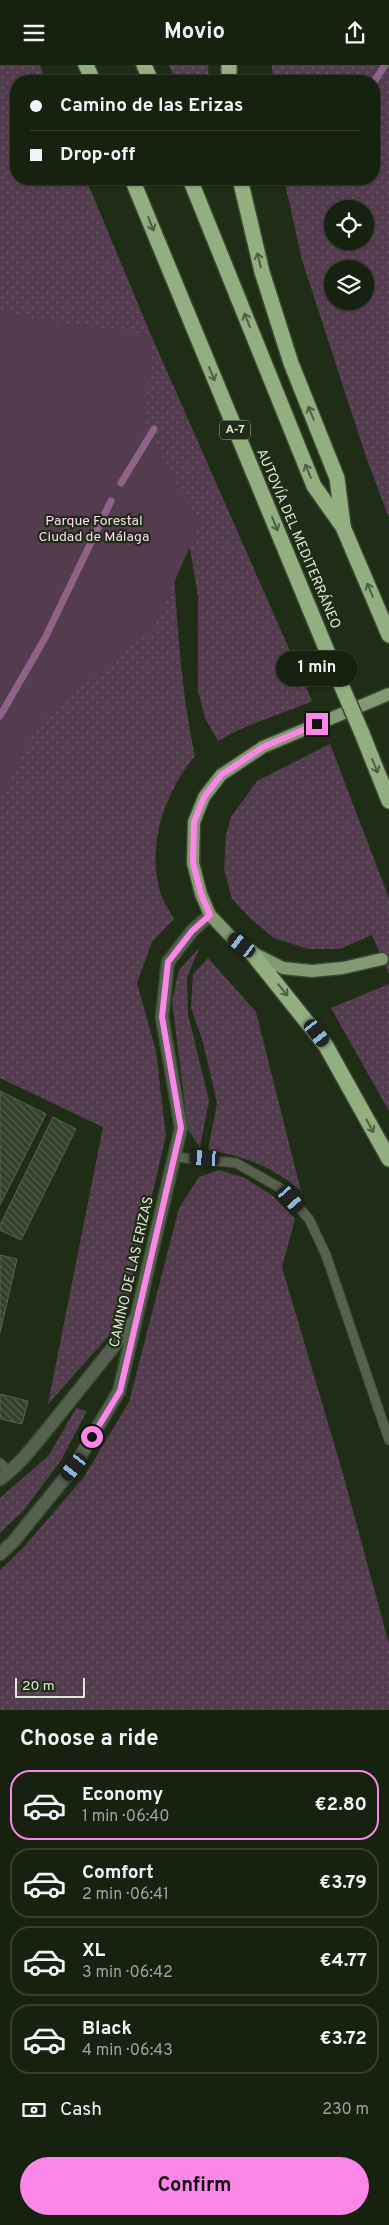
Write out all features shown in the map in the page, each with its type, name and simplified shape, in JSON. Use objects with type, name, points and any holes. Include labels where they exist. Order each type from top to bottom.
[{"type":"highway","name":"AUTOVÍA DEL MEDITERRÁNEO","points":[[134,185],[389,801]]},
{"type":"highway","points":[[192,185],[314,486],[343,527],[389,635]]},
{"type":"highway","points":[[241,185],[264,281],[291,363],[337,478],[343,527]]},
{"type":"highway","points":[[251,953],[288,996],[326,1046],[389,1159]]},
{"type":"main road","points":[[382,959],[343,968],[312,971],[283,968],[251,953],[232,938],[210,915],[201,894],[193,863],[194,822],[204,797],[221,775],[263,747],[389,694]]},
{"type":"street","name":"CAMINO DE LAS ERIZAS","points":[[0,1554],[13,1542],[74,1467],[120,1391],[139,1314],[158,1220],[181,1128],[162,1017],[168,962],[192,931],[210,915]]},
{"type":"street","points":[[5,1475],[94,1372],[139,1314]]},
{"type":"lane","points":[[175,1157],[236,1163],[282,1189],[309,1219],[326,1255],[389,1440]]},
{"type":"lane","points":[[0,1463],[5,1475]]},
{"type":"green space","points":[[0,65],[40,65],[44,75],[10,75],[10,185],[88,185],[151,335],[312,701],[241,729],[218,741],[205,718],[198,691],[198,597],[190,549],[167,521],[0,565]]},
{"type":"green space","points":[[169,65],[208,65],[209,75],[173,75]]},
{"type":"green space","points":[[272,65],[389,65],[389,518],[366,457],[302,260],[285,185],[380,185],[380,75],[273,75]]},
{"type":"green space","name":"Parque Forestal Ciudad de Málaga","points":[[0,309],[30,319],[151,335],[145,427],[200,524],[154,628],[40,720],[0,799]]},
{"type":"green space","points":[[174,574],[184,688],[195,756],[174,787],[161,821],[157,840],[157,877],[161,895],[174,919],[152,942],[137,983],[156,1051],[166,1136],[123,1320],[48,1404],[103,1127],[0,1078],[0,586]]},
{"type":"green space","points":[[330,744],[389,898],[389,974],[372,935],[340,949],[308,949],[274,938],[250,918],[232,899],[224,869],[226,835],[231,817],[257,781]]},
{"type":"green space","points":[[200,947],[187,977],[188,1014],[209,1101],[200,1147],[188,1130],[172,1001],[179,970]]},
{"type":"green space","points":[[208,958],[256,1012],[301,1191],[280,1175],[258,1164],[246,1159],[208,1150],[217,1103],[203,1042],[191,1008],[193,974]]},
{"type":"green space","points":[[389,984],[389,1111],[331,1008]]},
{"type":"green space","points":[[219,1170],[245,1178],[273,1196],[295,1219],[282,1267],[343,1474],[389,1644],[389,1710],[0,1710],[0,1570],[23,1548],[84,1477],[129,1402],[179,1208],[199,1177]]},
{"type":"green space","points":[[76,1408],[87,1411],[60,1462],[23,1511],[0,1533],[0,1498],[49,1455]]},
{"type":"building","points":[[0,1091],[46,1114],[0,1205]]},
{"type":"building","points":[[53,1117],[76,1129],[21,1240],[0,1230],[0,1225]]},
{"type":"building","points":[[0,1255],[17,1259],[0,1333]]},
{"type":"building","points":[[0,1394],[28,1401],[22,1424],[0,1419]]},
{"type":"waterway","points":[[379,75],[385,65]]},
{"type":"waterway","points":[[121,483],[154,429]]},
{"type":"waterway","points":[[0,716],[45,638],[111,501]]},
{"type":"route","points":[[92,1437],[120,1391],[139,1314],[158,1220],[181,1128],[162,1017],[168,962],[192,931],[210,915],[201,894],[193,863],[194,822],[204,797],[221,775],[263,747],[317,724]]}]
